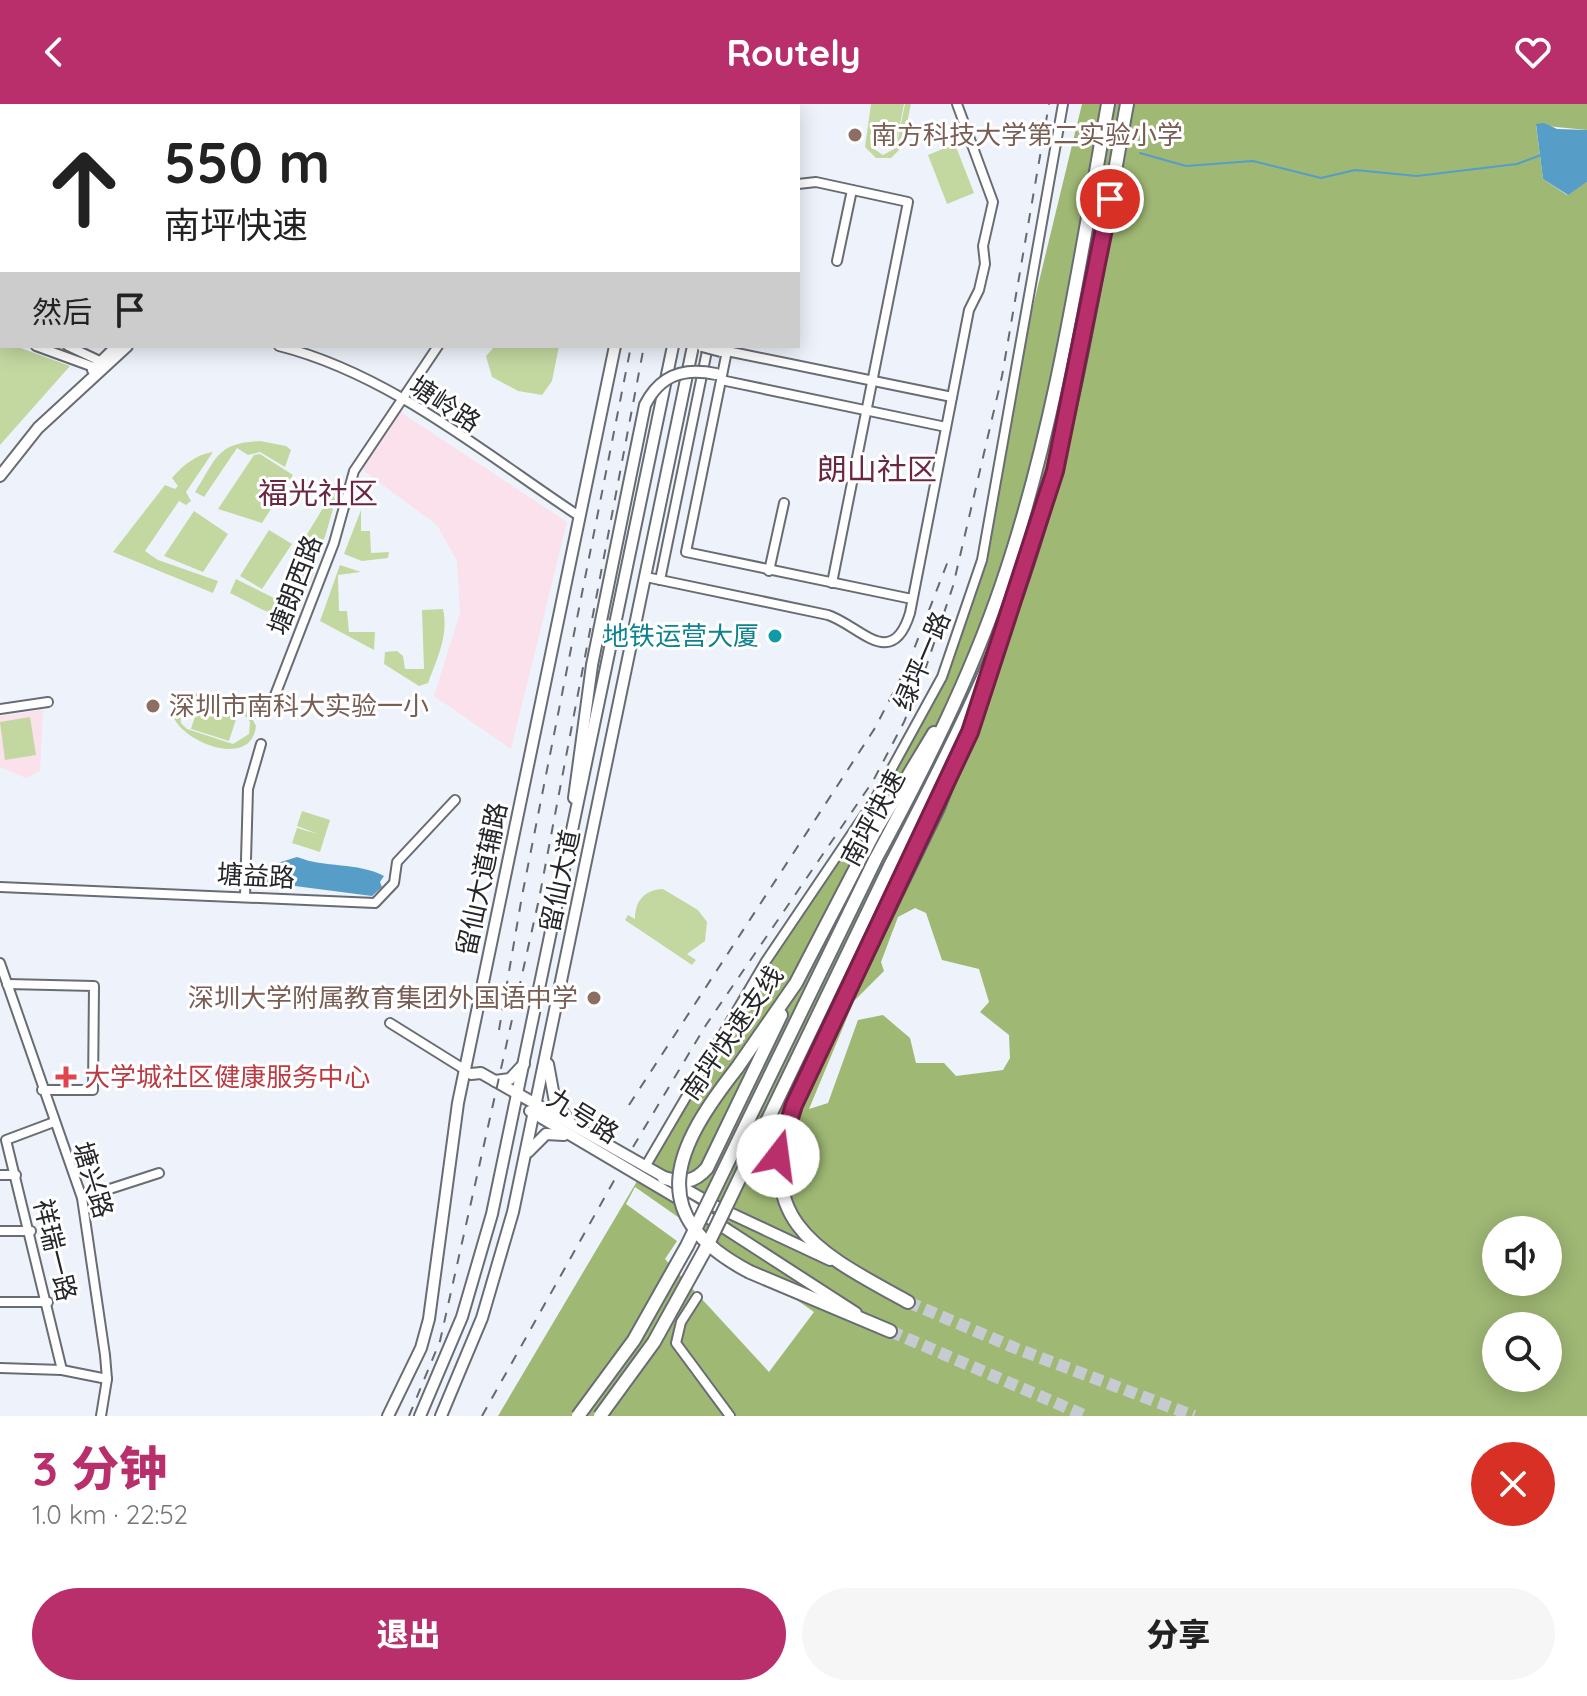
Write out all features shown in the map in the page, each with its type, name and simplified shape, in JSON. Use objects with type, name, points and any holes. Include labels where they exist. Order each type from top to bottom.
[{"type":"highway","name":"南坪快速","points":[[578,1416],[634,1340],[687,1246],[875,860],[933,751],[967,674],[1008,565],[1040,456],[1108,104]]},
{"type":"highway","name":"南坪快速","points":[[600,1416],[654,1342],[706,1248],[992,660],[1023,576],[1055,471],[1127,104]]},
{"type":"highway","points":[[908,1302],[847,1268],[809,1237],[784,1201],[778,1180],[784,1132],[957,766],[992,660]]},
{"type":"highway","name":"南坪快速支线","points":[[890,1331],[750,1272],[721,1256],[700,1237],[686,1215],[679,1184],[681,1159],[689,1136],[796,983],[875,831],[967,674]]},
{"type":"highway","points":[[664,1178],[685,1182],[701,1176],[707,1168],[796,983]]},
{"type":"main road","points":[[0,476],[38,428],[102,366],[116,348]]},
{"type":"main road","points":[[0,465],[33,425],[124,348]]},
{"type":"main road","name":"留仙大道辅路","points":[[388,1416],[416,1361],[429,1319],[468,1072],[579,516],[617,348]]},
{"type":"main road","name":"留仙大道辅路","points":[[396,1416],[427,1350],[435,1319],[468,1072],[617,348]]},
{"type":"main road","name":"留仙大道","points":[[420,1416],[451,1347],[473,1283],[519,1097],[673,348]]},
{"type":"main road","name":"留仙大道","points":[[441,1416],[482,1318],[500,1264],[535,1110],[693,348]]},
{"type":"main road","points":[[568,857],[580,738],[592,665],[645,405],[656,388],[671,376],[693,370],[720,376]]},
{"type":"main road","points":[[549,1039],[549,1075],[555,1102],[578,1135]]},
{"type":"main road","points":[[493,1081],[517,1074],[527,1059]]},
{"type":"main road","points":[[468,1072],[481,1073],[519,1097]]},
{"type":"main road","name":"九号路","points":[[519,1097],[859,1316]]},
{"type":"main road","points":[[524,1161],[533,1145],[546,1134],[578,1135]]},
{"type":"main road","name":"九号路","points":[[578,1135],[847,1268]]},
{"type":"street","points":[[646,577],[836,617],[874,642],[893,640],[906,626],[969,310],[979,290],[993,202],[957,104]]},
{"type":"street","name":"绿坪一路","points":[[645,1167],[766,961],[874,801],[942,677],[982,560],[1063,104]]},
{"type":"street","points":[[800,184],[816,182],[908,202],[832,583]]},
{"type":"street","points":[[837,261],[852,190]]},
{"type":"street","points":[[43,348],[102,366]]},
{"type":"street","points":[[71,348],[102,366]]},
{"type":"street","name":"塘岭路","points":[[287,348],[325,357],[400,398],[579,516]]},
{"type":"street","name":"塘朗西路","points":[[272,703],[334,543],[354,471],[400,398],[437,348]]},
{"type":"street","points":[[660,580],[708,348]]},
{"type":"street","points":[[912,599],[686,552],[720,376],[726,350],[952,397]]},
{"type":"street","points":[[720,376],[946,427]]},
{"type":"street","points":[[769,571],[784,503]]},
{"type":"street","points":[[0,709],[48,702]]},
{"type":"street","points":[[245,895],[248,789],[261,744]]},
{"type":"street","name":"塘益路","points":[[0,887],[245,895],[375,903],[394,883],[397,862],[455,800]]},
{"type":"street","name":"塘兴路","points":[[0,963],[82,1198],[107,1379],[101,1416]]},
{"type":"street","points":[[7,984],[94,986],[93,1090],[42,1090]]},
{"type":"street","points":[[390,1023],[468,1072]]},
{"type":"street","name":"祥瑞一路","points":[[54,1122],[6,1140],[31,1231],[62,1370]]},
{"type":"street","points":[[82,1198],[159,1173]]},
{"type":"street","points":[[0,1175],[16,1175]]},
{"type":"street","points":[[0,1231],[31,1231]]},
{"type":"street","points":[[697,1297],[681,1322],[676,1343],[730,1416]]},
{"type":"street","points":[[0,1302],[48,1302]]},
{"type":"street","points":[[0,1368],[62,1370],[107,1379]]},
{"type":"shaded area","points":[[399,411],[567,522],[511,749],[434,696],[460,613],[457,561],[437,525],[361,469]]},
{"type":"shaded area","points":[[43,710],[40,771],[26,778],[0,767],[0,716]]},
{"type":"green space","points":[[871,104],[904,104],[897,140],[870,135],[871,147],[883,155],[896,148],[905,104],[911,104],[902,147],[891,158],[876,158],[865,147]]},
{"type":"green space","points":[[1082,104],[1587,104],[1587,130],[1536,125],[1543,179],[1567,195],[1587,182],[1587,1416],[498,1416],[701,1073],[928,709],[985,560],[1019,364]],"holes":[[[915,908],[926,913],[942,960],[979,969],[989,1002],[980,1012],[1009,1035],[1010,1058],[1003,1070],[956,1076],[944,1063],[916,1063],[910,1038],[883,1015],[858,1020],[828,1103],[809,1109],[854,1001],[884,971],[881,962],[898,917]],[[635,1187],[814,1312],[769,1372],[665,1259],[677,1241],[626,1204]]]},
{"type":"green space","points":[[955,144],[974,193],[947,204],[928,155]]},
{"type":"green space","points":[[0,348],[20,348],[70,366],[0,445]]},
{"type":"green space","points":[[493,348],[559,348],[552,381],[542,395],[518,391],[492,377],[486,356]]},
{"type":"green space","points":[[260,441],[286,446],[291,450],[285,467],[260,452],[248,455],[237,448],[204,497],[195,492],[219,454],[234,445]]},
{"type":"green space","points":[[213,452],[186,492],[191,501],[186,505],[179,501],[145,551],[158,560],[218,581],[213,593],[113,552],[165,485],[175,489],[178,486],[172,478],[176,473],[196,458]]},
{"type":"green space","points":[[260,454],[293,475],[262,523],[218,509],[254,455]]},
{"type":"green space","points":[[342,477],[325,537],[321,543],[306,536]]},
{"type":"green space","points":[[361,510],[361,531],[370,531],[371,553],[389,552],[388,558],[362,561],[344,554]]},
{"type":"green space","points":[[194,511],[228,534],[203,572],[164,556]]},
{"type":"green space","points":[[269,530],[292,544],[262,589],[240,576]]},
{"type":"green space","points":[[309,551],[316,555],[315,569],[299,604],[291,611],[273,613],[230,593],[236,579],[278,600]]},
{"type":"green space","points":[[340,565],[361,572],[338,575],[339,611],[347,611],[349,632],[375,632],[374,650],[320,621]]},
{"type":"green space","points":[[443,609],[443,638],[428,683],[419,686],[384,664],[385,652],[397,651],[403,656],[405,669],[424,669],[422,610]]},
{"type":"green space","points":[[192,692],[248,710],[256,726],[249,742],[234,749],[215,747],[181,728],[173,715],[175,702]],"holes":[[[189,699],[205,699],[239,712],[250,722],[249,734],[233,744],[187,729],[181,723],[180,711]]]},
{"type":"green space","points":[[200,700],[238,713],[229,741],[191,729]]},
{"type":"green space","points":[[30,717],[36,755],[5,760],[0,722]]},
{"type":"green space","points":[[302,811],[330,820],[320,852],[292,843],[297,828],[318,834],[297,826]]},
{"type":"green space","points":[[663,889],[698,910],[707,922],[705,941],[687,954],[696,960],[692,965],[625,920],[628,915],[635,919],[639,902],[646,894]]},
{"type":"water","points":[[1544,123],[1557,129],[1587,130],[1587,182],[1568,195],[1543,179],[1536,124]]},
{"type":"water","points":[[297,857],[374,872],[384,876],[380,882],[382,887],[372,896],[264,882],[268,866]]},
{"type":"waterway","points":[[1140,153],[1186,166],[1253,161],[1321,178],[1355,170],[1417,176],[1517,164],[1541,155]]},
{"type":"tunnel","points":[[908,1302],[1015,1348],[1194,1416]]},
{"type":"tunnel","points":[[890,1331],[1086,1416]]},
{"type":"railway","points":[[633,1147],[706,1025],[873,781],[904,722],[924,673],[953,586],[1002,376],[1049,104]]},
{"type":"railway","points":[[499,1030],[522,896],[631,348]]},
{"type":"railway","points":[[409,1416],[440,1341],[539,899],[644,348]]},
{"type":"railway","points":[[629,1105],[875,728],[909,662],[948,561]]},
{"type":"railway","points":[[482,1416],[616,1177]]},
{"type":"place","name":"南方科技大学第二实验小学","points":[[855,135]]},
{"type":"place","name":"地铁运营大厦","points":[[775,636]]},
{"type":"place","name":"深圳市南科大实验一小","points":[[153,706]]},
{"type":"place","name":"深圳大学附属教育集团外国语中学","points":[[594,998]]},
{"type":"place","name":"大学城社区健康服务中心","points":[[66,1077]]},
{"type":"district","name":"朗山社区","points":[[877,470]]},
{"type":"district","name":"福光社区","points":[[318,494]]},
{"type":"route","points":[[778,1156],[794,1105],[938,808],[980,705],[1055,471],[1110,199]]}]
